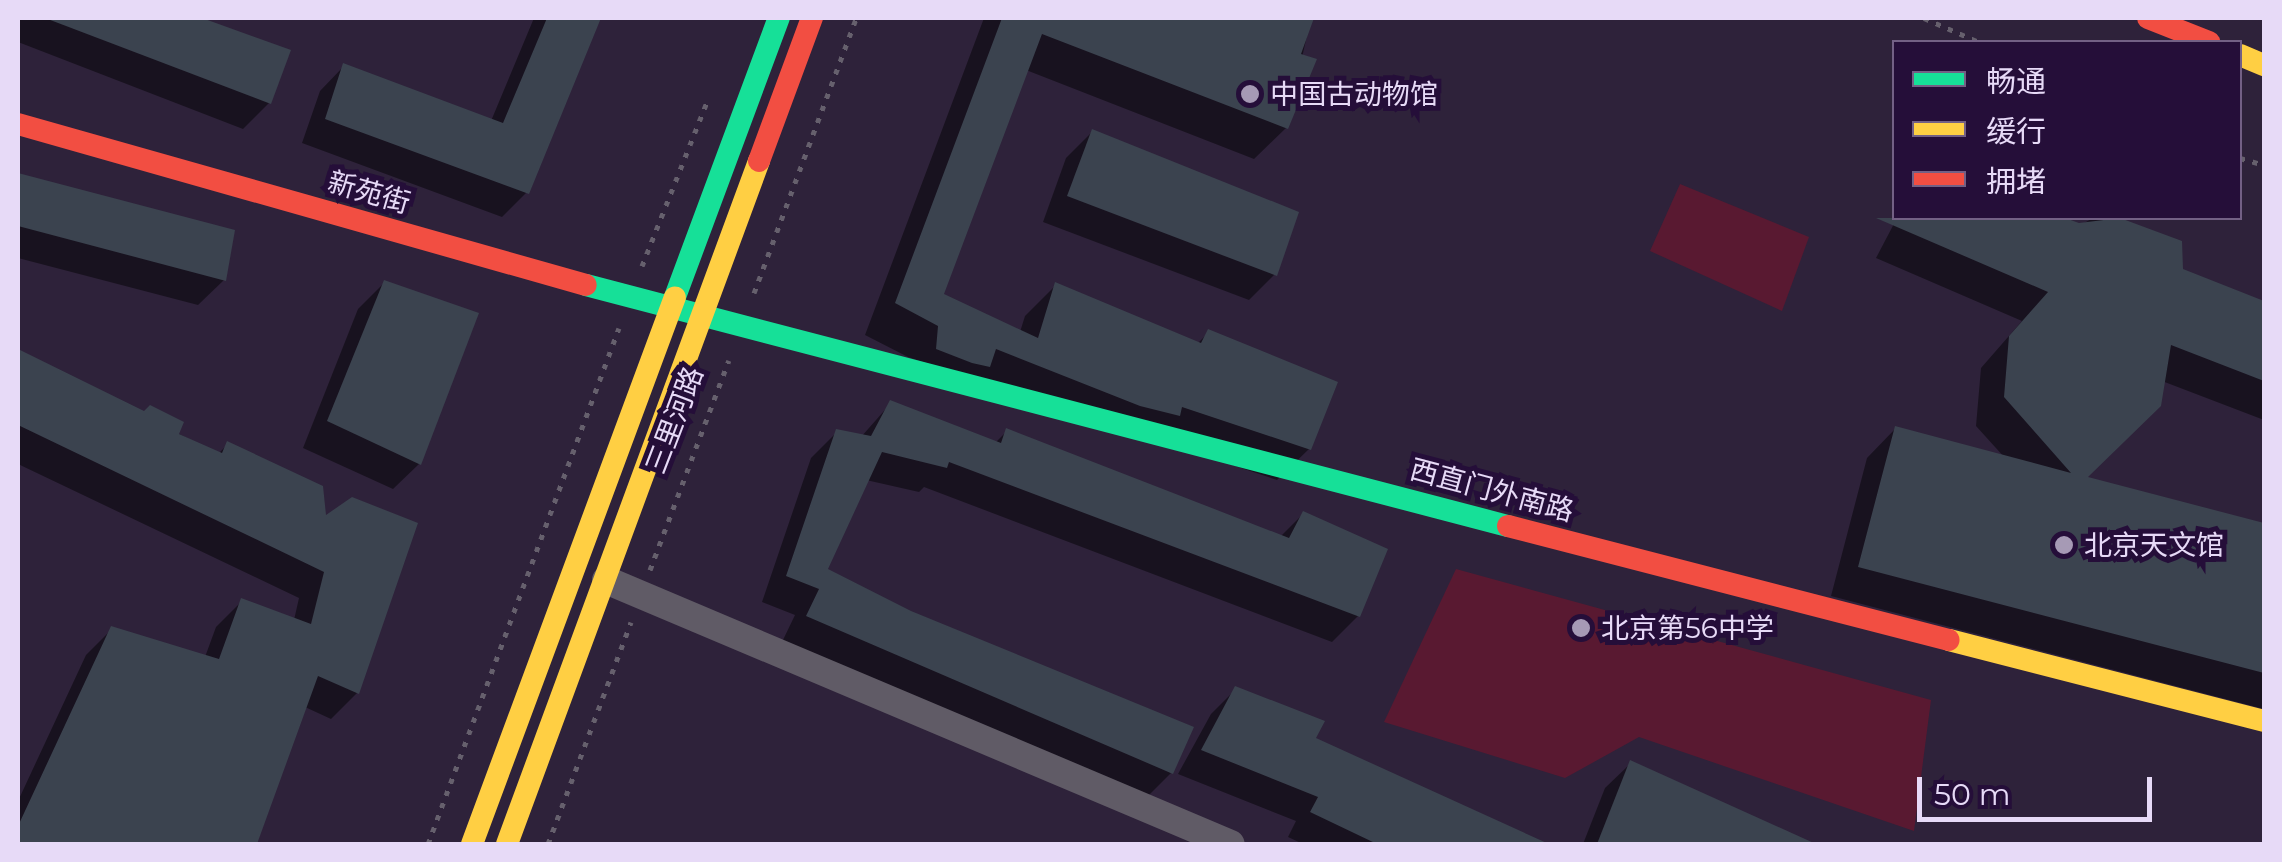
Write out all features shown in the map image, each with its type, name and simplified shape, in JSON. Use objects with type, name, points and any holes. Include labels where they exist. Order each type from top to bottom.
[{"type":"street","name":"三里河路","points":[[472,844],[778,18]]},
{"type":"street","name":"三里河路","points":[[507,844],[812,18]]},
{"type":"street","points":[[2148,18],[2204,40]]},
{"type":"street","name":"新苑街","points":[[18,124],[704,318]]},
{"type":"street","name":"西直门外南路","points":[[704,318],[2264,721]]},
{"type":"street","points":[[606,580],[1230,844]]},
{"type":"path","name":"三里河路","points":[[548,844],[856,18]]},
{"type":"path","points":[[1924,18],[1975,40]]},
{"type":"path","points":[[428,844],[712,88]]},
{"type":"shaded area","points":[[1680,184],[1809,237],[1782,311],[1650,251]]},
{"type":"shaded area","points":[[1456,569],[1931,700],[1914,831],[1639,737],[1565,778],[1384,722]]},
{"type":"building","points":[[45,18],[202,18],[291,50],[271,104]]},
{"type":"building","points":[[547,18],[601,18],[529,194],[325,119],[343,63],[503,123]]},
{"type":"building","points":[[1002,18],[1314,18],[1301,54],[1317,59],[1288,129],[1042,34],[944,294],[1038,338],[1055,282],[1201,343],[1208,329],[1338,382],[1311,450],[1182,407],[1180,416],[1140,406],[996,349],[990,367],[972,363],[936,349],[938,326],[895,303]]},
{"type":"building","points":[[1092,129],[1299,212],[1277,276],[1067,196]]},
{"type":"building","points":[[18,173],[235,230],[226,281],[18,226]]},
{"type":"building","points":[[1876,218],[2079,223],[2125,220],[2182,241],[2183,269],[2264,301],[2264,381],[2171,345],[2161,406],[2088,477],[2264,523],[2264,673],[1858,567],[1895,426],[2071,473],[2004,397],[2009,336],[2048,292]]},
{"type":"building","points":[[384,280],[479,313],[421,465],[327,421]]},
{"type":"building","points":[[18,349],[144,411],[150,405],[184,422],[179,434],[222,453],[227,441],[323,486],[326,515],[352,497],[418,523],[359,694],[318,676],[257,844],[18,844],[18,826],[111,626],[219,659],[241,598],[311,624],[324,572],[18,425]]},
{"type":"building","points":[[890,400],[1001,443],[1006,428],[1289,538],[1303,511],[1388,549],[1360,617],[949,462],[947,468],[882,452],[828,569],[911,611],[1194,727],[1173,774],[806,616],[819,589],[786,576],[836,429],[871,436]]},
{"type":"building","points":[[1235,686],[1325,721],[1316,738],[1549,844],[1377,844],[1310,812],[1318,797],[1201,750]]},
{"type":"building","points":[[1630,760],[1816,844],[1597,844]]},
{"type":"traffic: fast","points":[[675,297],[779,18]]},
{"type":"traffic: fast","points":[[586,285],[1508,526]]},
{"type":"traffic: slow","points":[[2242,56],[2264,65]]},
{"type":"traffic: slow","points":[[507,844],[759,161]]},
{"type":"traffic: slow","points":[[472,844],[675,297]]},
{"type":"traffic: slow","points":[[1949,640],[2264,721]]},
{"type":"traffic: jam","points":[[759,161],[812,18]]},
{"type":"traffic: jam","points":[[2148,18],[2204,40]]},
{"type":"traffic: jam","points":[[18,124],[586,285]]},
{"type":"traffic: jam","points":[[1508,526],[1949,640]]},
{"type":"place","name":"中国古动物馆","points":[[1250,94]]},
{"type":"place","name":"北京天文馆","points":[[2064,545]]},
{"type":"place","name":"北京第56中学","points":[[1581,628]]}]
